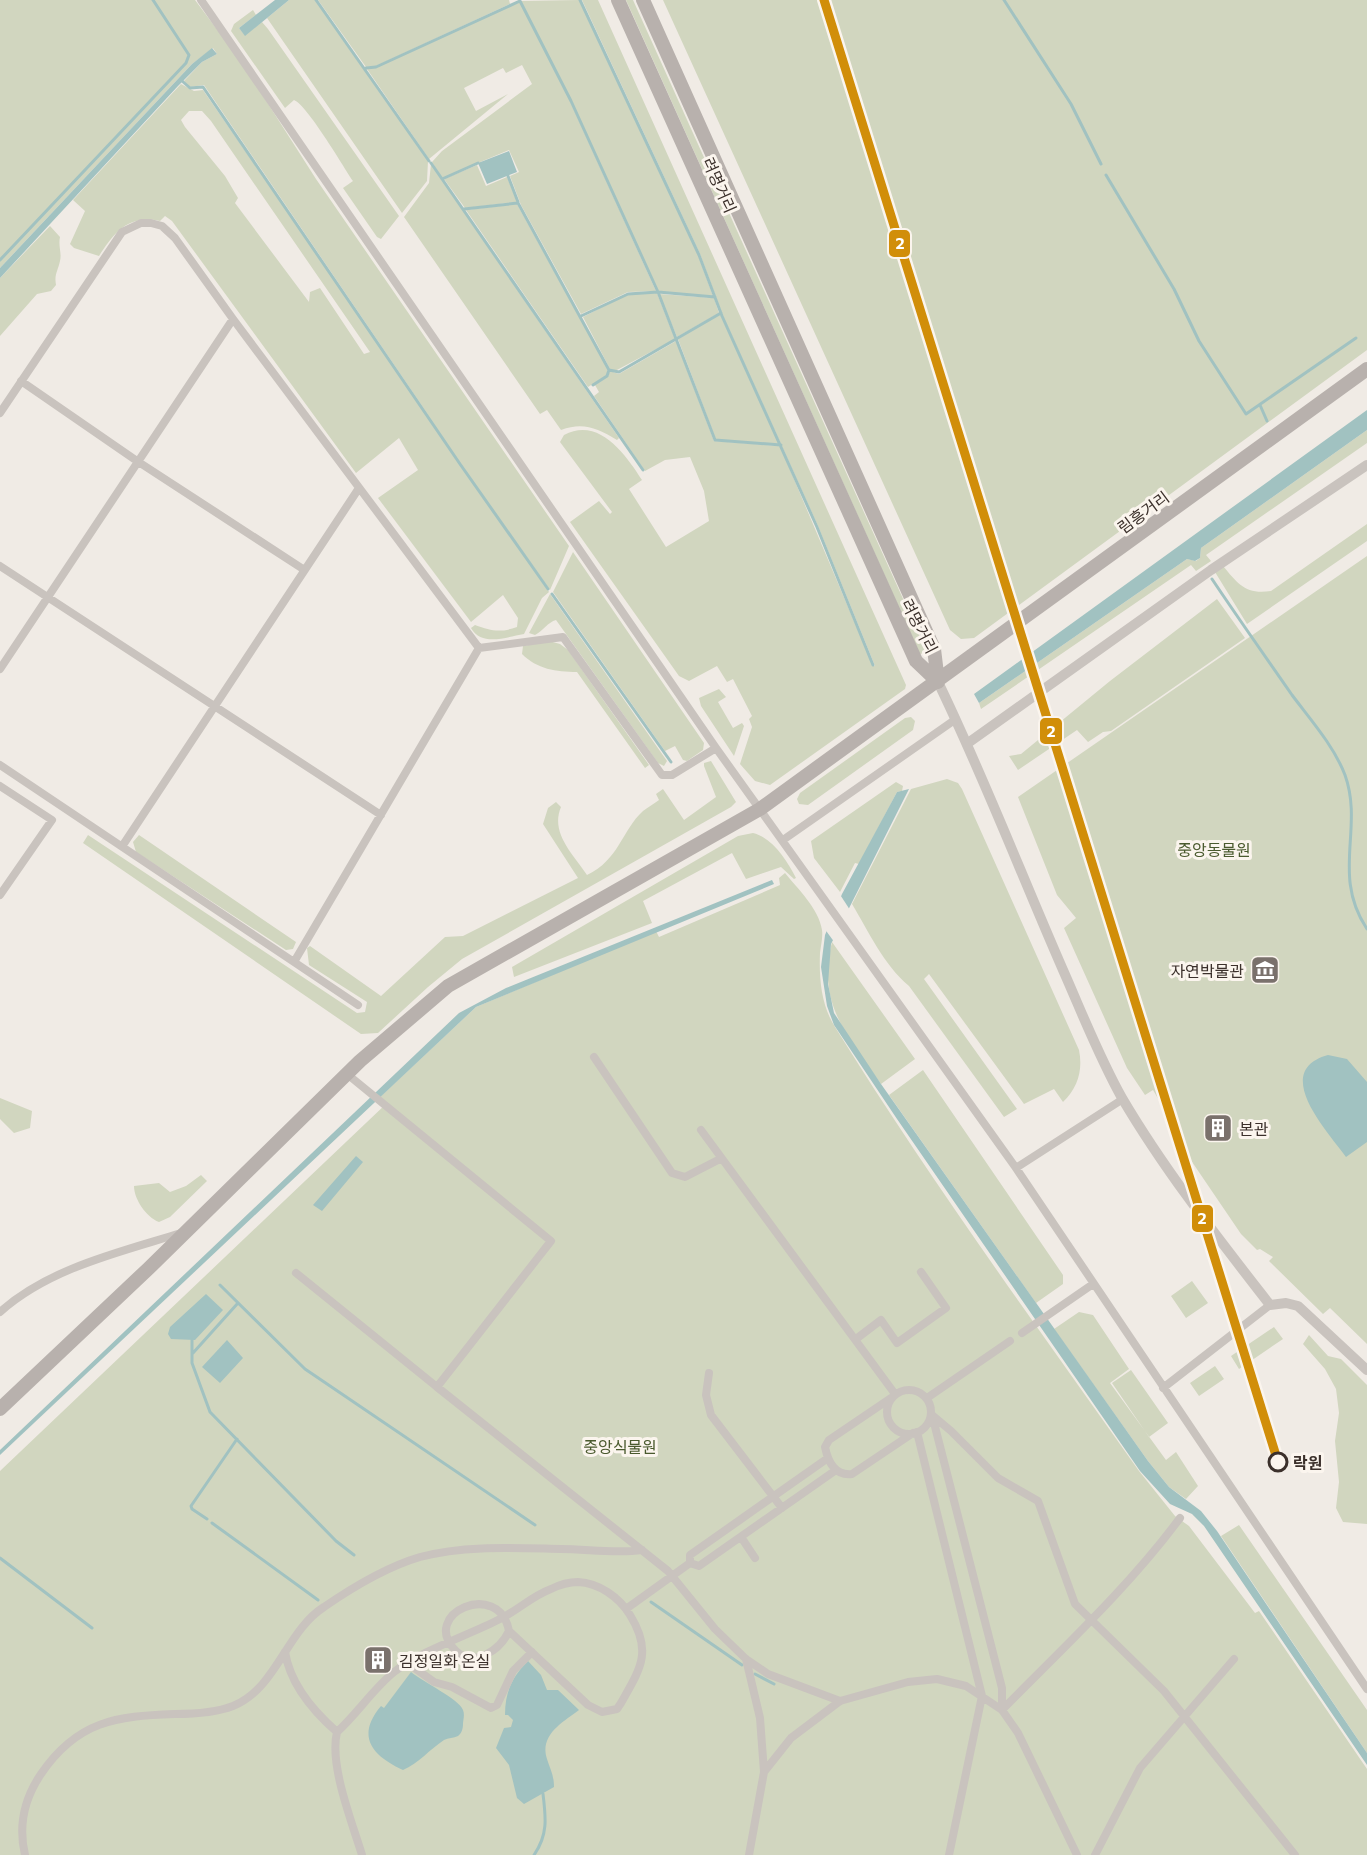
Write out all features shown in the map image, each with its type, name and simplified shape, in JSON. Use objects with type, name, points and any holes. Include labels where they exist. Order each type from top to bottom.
[{"type":"main road","name":"려명거리","points":[[618,0],[916,661],[938,682]]},
{"type":"main road","name":"려명거리","points":[[643,0],[934,649],[938,682]]},
{"type":"main road","name":"림흥거리","points":[[0,1408],[188,1231],[347,1074],[413,1014],[448,986],[760,809],[1367,369]]},
{"type":"street","points":[[201,0],[716,748],[1016,1168],[1367,1689]]},
{"type":"street","points":[[0,413],[122,232],[141,224],[162,226],[175,238],[232,319],[479,648]]},
{"type":"street","points":[[0,669],[232,319]]},
{"type":"street","points":[[21,381],[137,461],[303,569]]},
{"type":"street","points":[[968,743],[1211,570],[1367,465]]},
{"type":"street","points":[[123,845],[303,569],[359,488]]},
{"type":"street","points":[[0,566],[213,708],[381,815]]},
{"type":"street","points":[[479,648],[563,637],[663,775],[672,775],[716,748]]},
{"type":"street","points":[[294,962],[479,648]]},
{"type":"street","points":[[938,682],[968,743],[1101,1058],[1123,1099],[1197,1211],[1270,1305]]},
{"type":"street","points":[[783,840],[956,719]]},
{"type":"street","points":[[0,765],[123,845],[358,1005]]},
{"type":"street","points":[[0,786],[51,820],[0,895]]},
{"type":"street","points":[[594,1057],[672,1173],[685,1178],[720,1159]]},
{"type":"street","points":[[347,1074],[551,1241],[437,1386]]},
{"type":"street","points":[[1016,1168],[1123,1099]]},
{"type":"street","points":[[701,1130],[720,1159],[856,1339],[893,1396]]},
{"type":"street","points":[[0,1312],[31,1287],[62,1273],[188,1231]]},
{"type":"street","points":[[856,1339],[881,1320],[897,1343],[946,1308],[921,1272]]},
{"type":"street","points":[[296,1273],[672,1575],[715,1629],[746,1659],[768,1674],[840,1701]]},
{"type":"street","points":[[1022,1333],[1093,1284]]},
{"type":"street","points":[[1163,1388],[1270,1305],[1286,1303],[1298,1306],[1367,1370]]},
{"type":"street","points":[[927,1398],[1010,1341]]},
{"type":"street","points":[[710,1373],[706,1395],[711,1415],[782,1508]]},
{"type":"street","points":[[932,1415],[927,1424],[859,1471],[845,1474],[836,1470],[828,1458],[825,1447],[829,1440],[893,1396],[907,1389],[914,1390],[927,1398],[932,1415],[1002,1688],[1002,1710]]},
{"type":"street","points":[[893,1396],[887,1408],[889,1421],[900,1432],[915,1433]]},
{"type":"street","points":[[932,1415],[998,1478],[1038,1501],[1068,1592],[1081,1612],[1092,1619],[1164,1691],[1295,1855]]},
{"type":"street","points":[[915,1433],[982,1696],[950,1855]]},
{"type":"street","points":[[690,1563],[690,1556],[828,1458]]},
{"type":"street","points":[[690,1563],[699,1566],[836,1470]]},
{"type":"street","points":[[1002,1710],[1092,1619],[1158,1547],[1180,1518]]},
{"type":"street","points":[[741,1537],[755,1558]]},
{"type":"street","points":[[25,1855],[21,1830],[28,1797],[47,1766],[72,1739],[96,1725],[113,1719],[198,1713],[235,1705],[260,1687],[313,1614],[378,1575],[423,1556],[498,1549],[642,1550]]},
{"type":"street","points":[[626,1609],[690,1563]]},
{"type":"street","points":[[362,1855],[334,1744],[337,1732],[393,1673],[450,1643],[504,1618],[537,1595],[576,1582],[599,1587],[626,1609],[639,1634],[644,1657],[640,1669],[617,1709],[609,1712],[595,1709],[508,1632],[504,1618],[484,1605],[461,1607],[448,1623],[450,1643],[464,1656],[476,1658],[495,1649],[508,1632]]},
{"type":"street","points":[[285,1652],[289,1671],[296,1683],[337,1732]]},
{"type":"street","points":[[409,1664],[425,1677],[453,1687],[491,1708],[497,1705],[513,1671],[532,1652]]},
{"type":"street","points":[[746,1659],[760,1718],[764,1772],[749,1855]]},
{"type":"street","points":[[1095,1855],[1132,1779],[1183,1715],[1234,1659]]},
{"type":"street","points":[[764,1772],[791,1738],[840,1701],[900,1684],[937,1679],[966,1686],[1002,1710],[1018,1733],[1077,1855]]},
{"type":"green space","points":[[0,0],[195,0],[242,63],[316,179],[569,546],[550,590],[472,480],[549,592],[542,598],[524,634],[488,639],[476,634],[471,628],[475,625],[500,631],[517,627],[518,618],[503,595],[471,622],[378,498],[418,470],[399,438],[356,473],[172,221],[165,216],[160,221],[139,220],[131,223],[116,233],[99,256],[74,248],[70,244],[85,211],[73,200],[181,84],[194,91],[203,90],[437,428],[204,85],[190,87],[184,81],[202,62],[217,54],[213,48],[192,64],[0,268]],"holes":[[[189,111],[202,111],[211,121],[370,352],[364,354],[320,288],[310,292],[309,302],[235,203],[238,198],[225,176],[181,120]]]},
{"type":"green space","points":[[289,0],[315,0],[428,161],[427,181],[402,213],[267,18]]},
{"type":"green space","points":[[318,0],[509,0],[510,4],[376,66],[366,67]]},
{"type":"green space","points":[[579,0],[698,255],[713,296],[659,292],[571,100],[521,1]]},
{"type":"green space","points":[[582,0],[598,0],[906,685],[905,689],[770,785],[755,781],[740,764],[752,727],[749,719],[752,716],[733,679],[727,682],[717,666],[689,681],[679,676],[570,522],[599,501],[610,514],[612,512],[560,442],[564,435],[577,430],[589,430],[600,434],[620,450],[628,460],[642,480],[629,489],[666,547],[709,521],[704,491],[690,457],[665,460],[645,471],[594,396],[599,392],[595,385],[608,376],[610,371],[619,374],[676,341],[714,441],[780,446],[873,666],[875,666],[818,526],[723,316],[700,254]]},
{"type":"green space","points":[[626,0],[633,0],[927,652],[920,654]]},
{"type":"green space","points":[[663,0],[1367,0],[1367,350],[974,638],[961,639],[950,630]]},
{"type":"green space","points":[[520,2],[570,101],[656,291],[628,292],[581,314],[521,205],[510,176],[519,172],[509,150],[442,178],[432,162],[442,151],[532,84],[522,65],[506,73],[503,68],[464,88],[476,111],[508,94],[429,159],[367,69]]},
{"type":"green space","points":[[253,10],[256,15],[239,28],[245,35],[262,22],[268,29],[399,216],[381,239],[377,237],[343,188],[353,181],[316,124],[294,100],[285,108],[231,31],[234,24]]},
{"type":"green space","points":[[431,164],[619,438],[617,440],[603,432],[583,426],[561,430],[547,410],[540,414],[404,217],[429,183]]},
{"type":"green space","points":[[477,165],[486,186],[507,177],[517,202],[465,208],[444,179]]},
{"type":"green space","points":[[517,204],[608,369],[607,375],[588,387],[466,210]]},
{"type":"green space","points":[[50,226],[60,237],[56,285],[51,291],[37,294],[0,336],[0,278]]},
{"type":"green space","points":[[657,293],[675,339],[615,371],[610,369],[583,317],[628,294]]},
{"type":"green space","points":[[659,294],[714,298],[719,313],[677,337]]},
{"type":"green space","points":[[720,314],[780,444],[716,440],[678,339]]},
{"type":"green space","points":[[1367,430],[1367,443],[1206,555],[1211,561],[1196,571],[1191,565],[981,709],[979,703],[1187,559],[1196,561],[1200,558],[1201,548]]},
{"type":"green space","points":[[1367,524],[1367,541],[1247,624],[1215,572],[1223,566],[1243,587],[1262,592],[1271,591]]},
{"type":"green space","points":[[573,552],[704,743],[703,750],[687,761],[683,760],[675,746],[665,751],[553,592]]},
{"type":"green space","name":"중앙동물원","points":[[1367,556],[1367,1344],[1330,1308],[1323,1314],[1269,1261],[1273,1257],[1260,1249],[1257,1250],[1241,1234],[1169,1128],[1173,1124],[1153,1090],[1145,1095],[1127,1068],[1064,928],[1076,918],[1057,895],[1018,797]]},
{"type":"green space","points":[[550,594],[667,761],[664,766],[658,763],[556,620],[535,635],[529,633]]},
{"type":"green space","points":[[1217,599],[1245,638],[1111,731],[1103,732],[1088,742],[1077,730],[1018,770],[1009,756],[1021,754],[1110,681]]},
{"type":"green space","points":[[549,641],[560,644],[568,650],[649,765],[645,768],[577,672],[547,669],[522,654],[523,646]]},
{"type":"green space","points":[[719,689],[726,697],[718,702],[733,728],[742,723],[744,726],[734,756],[701,706],[699,698]]},
{"type":"green space","points":[[911,717],[915,721],[913,730],[808,805],[799,804],[797,799],[800,793],[905,718]]},
{"type":"green space","points":[[711,761],[736,802],[731,807],[462,959],[378,1033],[361,1034],[83,843],[88,835],[357,1013],[365,1012],[367,1002],[309,965],[307,948],[310,946],[381,996],[445,937],[463,936],[578,878],[543,824],[548,808],[556,802],[561,807],[558,826],[561,834],[587,875],[606,861],[636,819],[659,800],[656,794],[663,789],[684,820],[716,797],[704,766],[704,763]]},
{"type":"green space","points":[[947,779],[958,783],[962,789],[1079,1050],[1080,1072],[1076,1085],[1063,1102],[1054,1089],[1024,1104],[929,974],[924,979],[1017,1109],[1004,1117],[909,986],[884,958],[852,904],[911,789]]},
{"type":"green space","points":[[896,782],[903,786],[902,791],[897,792],[859,864],[855,863],[840,892],[814,858],[811,841]]},
{"type":"green space","points":[[753,833],[773,845],[796,878],[794,879],[781,867],[746,879],[732,853],[643,901],[652,923],[514,977],[512,967],[738,836]]},
{"type":"green space","points":[[139,835],[296,942],[293,949],[286,950],[136,852],[133,842]]},
{"type":"green space","name":"중앙식물원","points":[[785,873],[817,914],[822,933],[820,972],[824,1001],[830,1019],[870,1083],[983,1250],[1139,1471],[1175,1516],[1189,1526],[1255,1613],[1259,1611],[1367,1769],[1367,1855],[0,1855],[0,1471],[387,1103],[380,1097],[476,1007],[656,931],[659,937],[780,885],[779,878]]},
{"type":"green space","points":[[832,942],[915,1059],[881,1084],[857,1051],[838,1018],[832,1001],[828,983],[828,964]]},
{"type":"green space","points":[[923,1070],[1063,1275],[1063,1284],[1036,1303],[889,1095]]},
{"type":"green space","points":[[0,1098],[32,1111],[30,1128],[14,1133],[0,1119]]},
{"type":"green space","points":[[201,1175],[207,1181],[170,1217],[159,1222],[145,1212],[138,1202],[134,1186],[159,1183],[170,1192],[186,1186]]},
{"type":"green space","points":[[1192,1281],[1208,1303],[1186,1318],[1171,1296]]},
{"type":"green space","points":[[1079,1312],[1093,1315],[1129,1369],[1110,1383],[1166,1460],[1176,1452],[1198,1486],[1186,1499],[1169,1487],[1148,1461],[1054,1329]]},
{"type":"green space","points":[[1274,1327],[1283,1339],[1239,1369],[1231,1356]]},
{"type":"green space","points":[[1309,1335],[1328,1356],[1341,1359],[1367,1385],[1367,1524],[1343,1522],[1336,1508],[1339,1482],[1335,1441],[1339,1413],[1336,1389],[1325,1369],[1303,1344]]},
{"type":"green space","points":[[1215,1366],[1224,1379],[1199,1396],[1190,1383]]},
{"type":"green space","points":[[1131,1370],[1168,1423],[1149,1437],[1112,1383]]},
{"type":"green space","points":[[1239,1525],[1367,1710],[1367,1753],[1221,1536]]},
{"type":"water","points":[[275,0],[289,0],[245,36],[239,28]]},
{"type":"water","points":[[212,48],[217,54],[202,62],[178,86],[0,278],[0,268],[192,64]]},
{"type":"water","points":[[509,151],[517,172],[487,184],[478,163]]},
{"type":"water","points":[[1367,410],[1367,430],[1201,548],[1200,558],[1195,561],[1187,559],[979,703],[974,694]]},
{"type":"water","points":[[909,789],[831,944],[828,984],[834,1013],[881,1084],[1148,1461],[1169,1487],[1201,1511],[1217,1531],[1367,1753],[1367,1765],[1204,1526],[1192,1514],[1170,1504],[1140,1471],[834,1025],[827,1006],[821,967],[825,935],[842,894],[897,792]]},
{"type":"water","points":[[772,880],[774,884],[476,1007],[0,1455],[0,1450],[459,1013],[506,988]]},
{"type":"water","points":[[1328,1055],[1347,1059],[1367,1082],[1367,1142],[1346,1157],[1317,1118],[1308,1103],[1303,1088],[1304,1074],[1311,1063]]},
{"type":"water","points":[[356,1156],[363,1162],[322,1211],[313,1205]]},
{"type":"water","points":[[206,1294],[223,1310],[195,1340],[171,1339],[168,1334],[170,1327]]},
{"type":"water","points":[[227,1340],[243,1358],[220,1383],[202,1367]]},
{"type":"water","points":[[528,1661],[541,1675],[547,1690],[558,1690],[579,1710],[554,1730],[546,1743],[545,1750],[554,1787],[524,1804],[517,1798],[509,1765],[496,1748],[504,1728],[511,1727],[513,1720],[505,1715],[506,1699],[511,1685]]},
{"type":"water","points":[[411,1672],[455,1701],[463,1710],[464,1717],[462,1730],[458,1736],[444,1740],[403,1770],[392,1765],[376,1752],[371,1744],[369,1727],[381,1706],[384,1708]]},
{"type":"pier","points":[[839,893],[850,910],[835,943],[824,928]]},
{"type":"waterway","points":[[0,260],[186,63],[189,55],[153,0]]},
{"type":"waterway","points":[[316,0],[429,161]]},
{"type":"waterway","points":[[580,0],[699,255],[722,316],[817,527],[873,665]]},
{"type":"waterway","points":[[1004,0],[1071,104],[1101,164]]},
{"type":"waterway","points":[[520,1],[571,101],[658,292],[715,440],[781,445]]},
{"type":"waterway","points":[[366,68],[376,67],[520,1]]},
{"type":"waterway","points":[[181,80],[190,88],[203,87],[548,589]]},
{"type":"waterway","points":[[431,163],[643,470]]},
{"type":"waterway","points":[[442,179],[478,163]]},
{"type":"waterway","points":[[1106,175],[1174,289],[1199,341],[1246,414],[1356,338]]},
{"type":"waterway","points":[[508,176],[518,202]]},
{"type":"waterway","points":[[464,209],[518,203],[609,370],[607,376],[593,385]]},
{"type":"waterway","points":[[581,316],[628,294],[658,292],[715,297]]},
{"type":"waterway","points":[[609,370],[619,372],[721,313]]},
{"type":"waterway","points":[[1260,405],[1267,421]]},
{"type":"waterway","points":[[1212,579],[1321,733],[1345,775],[1350,795],[1351,814],[1349,871],[1351,890],[1356,909],[1367,929]]},
{"type":"waterway","points":[[552,594],[671,762]]},
{"type":"waterway","points":[[220,1285],[305,1369],[535,1525]]},
{"type":"waterway","points":[[193,1353],[238,1303]]},
{"type":"waterway","points":[[192,1340],[192,1363],[210,1412],[336,1541],[354,1555]]},
{"type":"waterway","points":[[207,1519],[191,1506],[237,1439]]},
{"type":"waterway","points":[[212,1523],[318,1600]]},
{"type":"waterway","points":[[0,1558],[92,1628]]},
{"type":"waterway","points":[[651,1602],[742,1665]]},
{"type":"waterway","points":[[755,1674],[774,1684]]},
{"type":"waterway","points":[[534,1855],[544,1833],[543,1794]]},
{"type":"transit line","name":"2","points":[[824,0],[1278,1462]]},
{"type":"place","name":"자연박물관","points":[[1265,970]]},
{"type":"place","name":"본관","points":[[1218,1128]]},
{"type":"place","name":"락원","points":[[1278,1462]]},
{"type":"place","name":"김정일화 온실","points":[[378,1660]]}]
